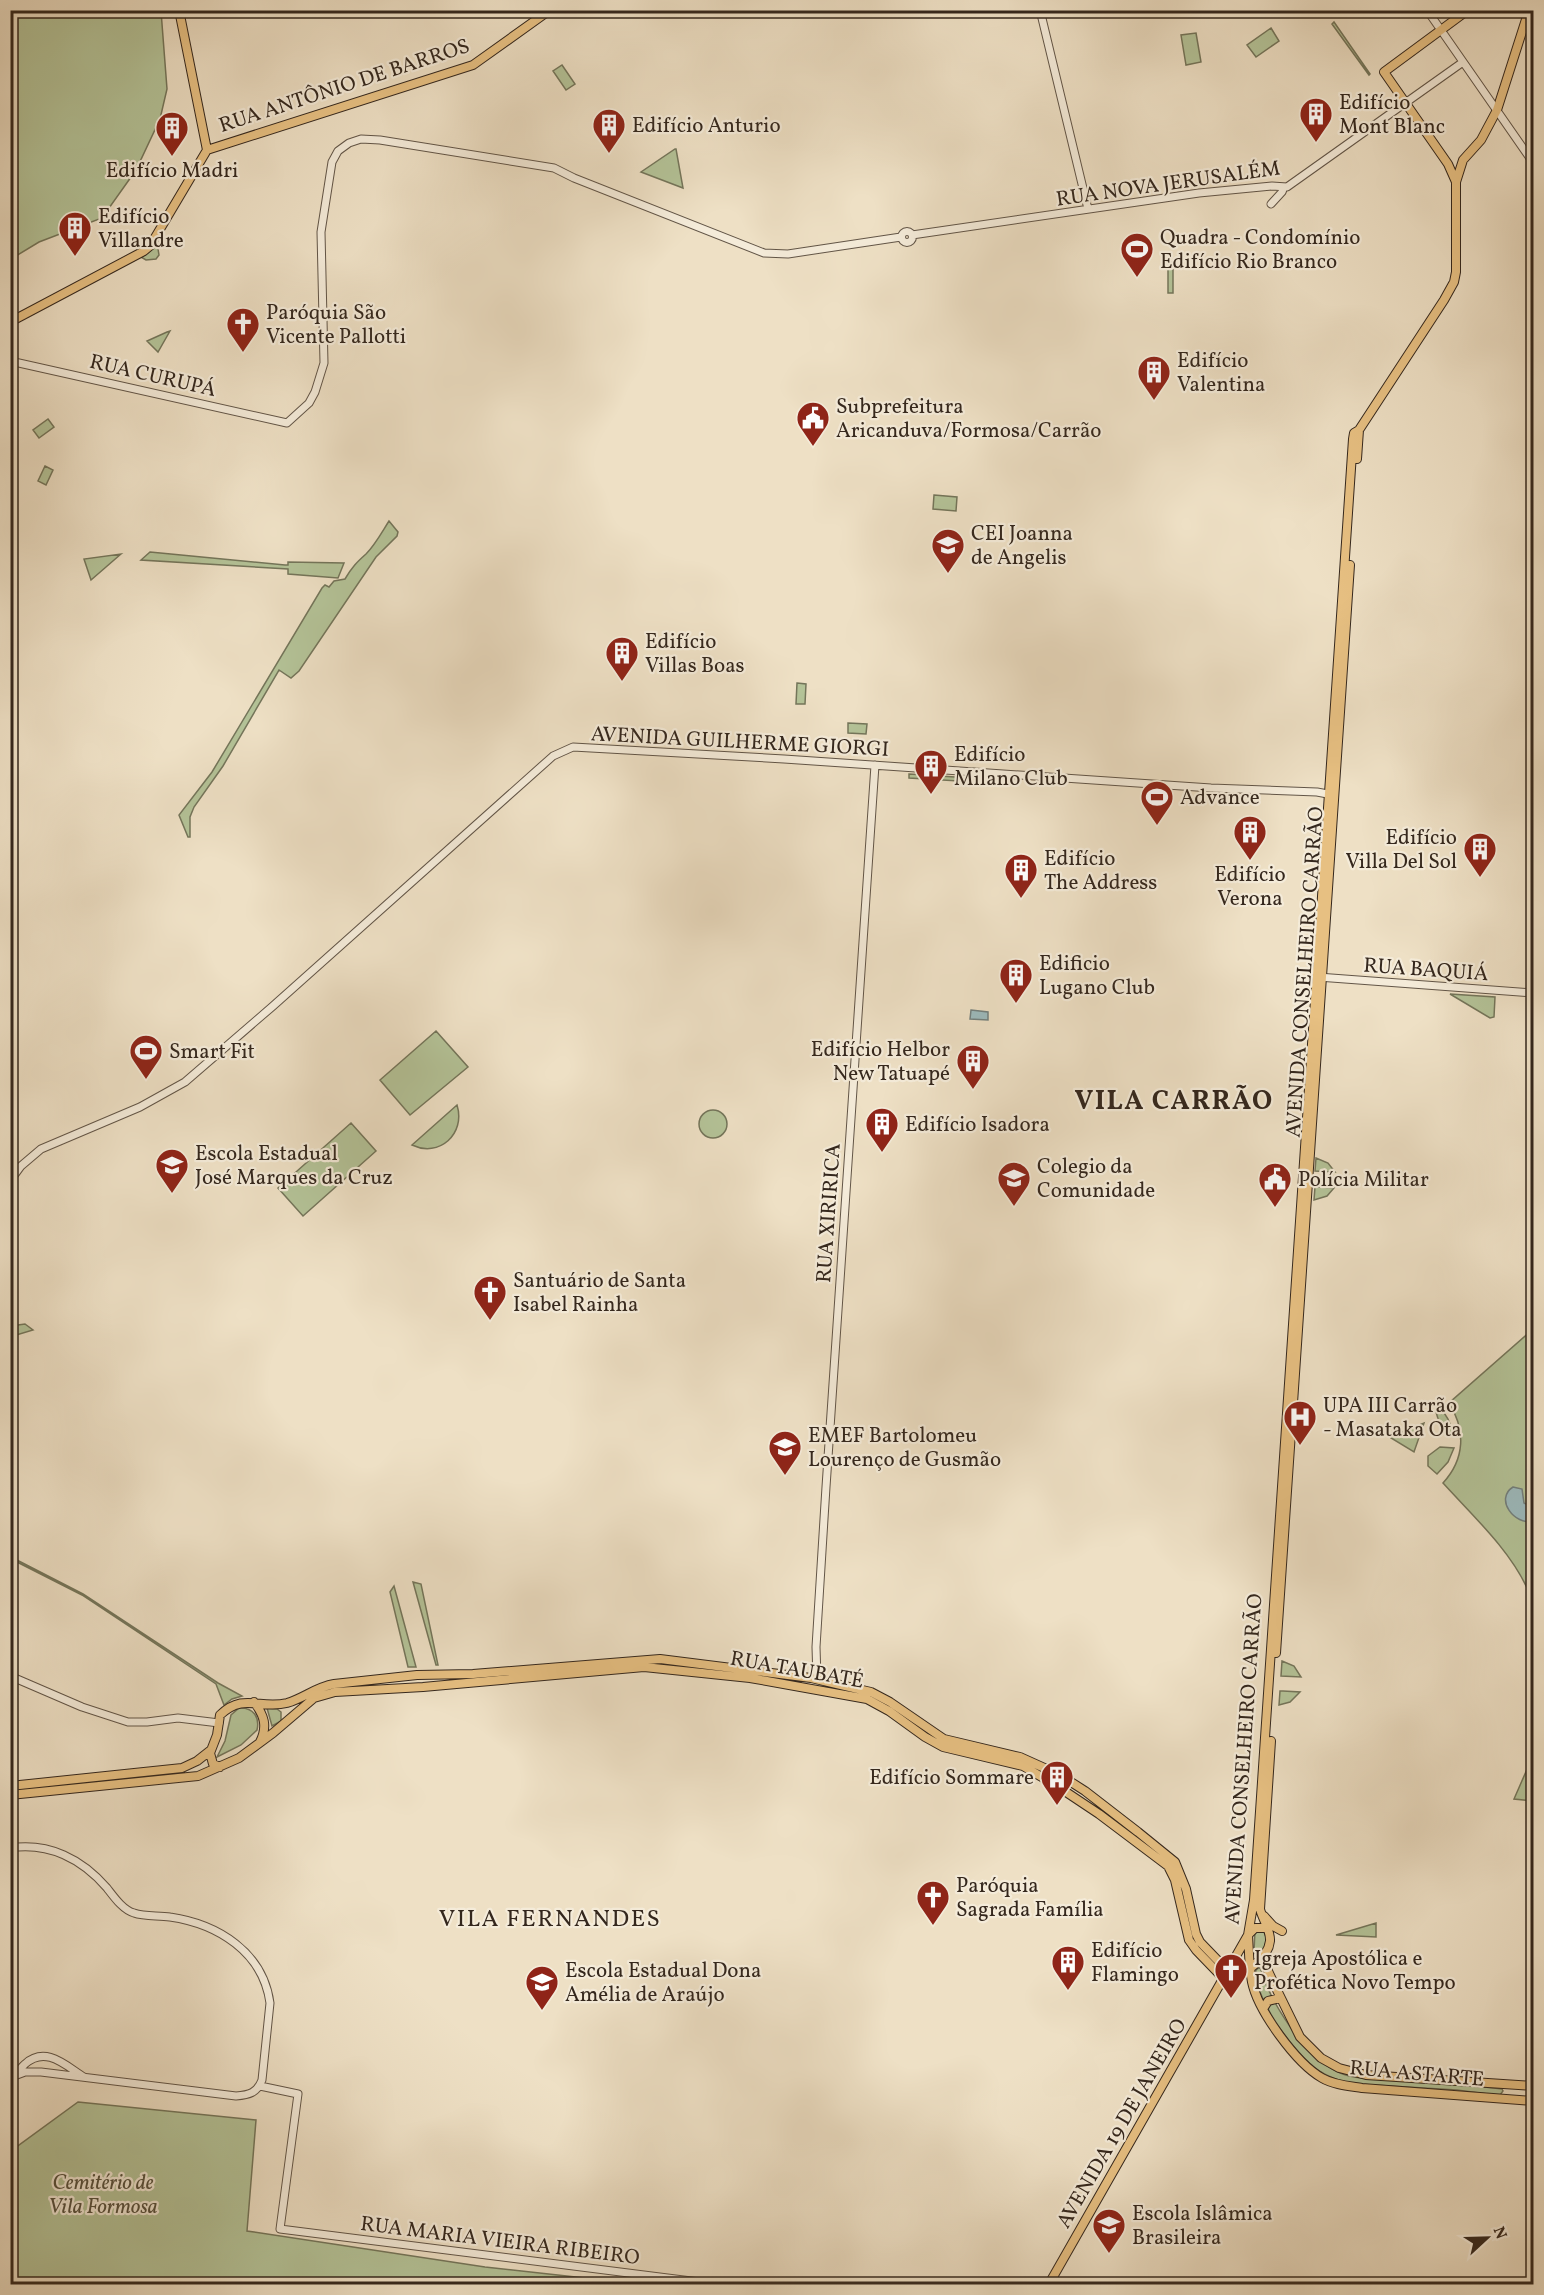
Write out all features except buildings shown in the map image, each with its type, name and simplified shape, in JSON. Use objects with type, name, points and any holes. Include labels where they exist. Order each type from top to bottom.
[{"type":"main road","points":[[10,322],[150,246],[207,150],[179,10]]},
{"type":"main road","name":"RUA ANTÔNIO DE BARROS","points":[[207,150],[473,65],[550,10]]},
{"type":"main road","points":[[1456,182],[1448,164],[1384,72],[1468,10]]},
{"type":"main road","name":"AVENIDA CONSELHEIRO CARRÃO","points":[[1265,1955],[1270,1942],[1260,1909],[1353,439],[1354,433],[1359,430],[1454,282],[1457,258],[1456,182],[1462,160],[1481,140],[1497,110],[1529,10]]},
{"type":"main road","points":[[1448,164],[1462,160]]},
{"type":"main road","name":"AVENIDA CONSELHEIRO CARRÃO","points":[[1226,1975],[1248,1935],[1254,1900],[1319,977]]},
{"type":"main road","name":"RUA TAUBATÉ","points":[[253,1702],[269,1705],[285,1703],[324,1685],[417,1675],[473,1674],[625,1660],[660,1659],[771,1678],[816,1691],[853,1695],[867,1699],[890,1711],[943,1748],[1031,1766],[1168,1866],[1175,1880],[1188,1940],[1200,1955],[1226,1975]]},
{"type":"main road","name":"RUA TAUBATÉ","points":[[10,1795],[189,1778],[239,1758],[314,1698],[335,1692],[465,1684],[644,1667],[771,1678],[814,1678],[850,1685],[880,1696],[944,1739],[1031,1766],[1077,1786],[1175,1862],[1186,1889],[1196,1934],[1226,1975]]},
{"type":"main road","points":[[814,1678],[819,1685],[816,1691]]},
{"type":"main road","points":[[220,1767],[211,1761],[211,1749],[217,1735],[220,1715],[232,1706],[253,1702],[263,1717],[265,1727],[260,1743]]},
{"type":"main road","points":[[285,1703],[300,1711]]},
{"type":"main road","points":[[10,1786],[182,1768],[197,1761],[211,1749]]},
{"type":"main road","points":[[1075,1797],[1078,1791],[1077,1786]]},
{"type":"main road","points":[[1260,1909],[1270,1924],[1282,1930]]},
{"type":"main road","points":[[1248,1935],[1254,1928],[1266,1928]]},
{"type":"main road","name":"RUA ASTARTE","points":[[1248,1935],[1252,1983],[1265,2012],[1309,2068],[1321,2077],[1334,2083],[1362,2088],[1533,2101]]},
{"type":"main road","points":[[1226,1975],[1235,1976],[1265,1955]]},
{"type":"main road","name":"RUA ASTARTE","points":[[1265,1955],[1268,1971],[1300,2037],[1314,2052],[1329,2063],[1349,2072],[1375,2076],[1533,2086]]},
{"type":"main road","name":"AVENIDA 19 DE JANEIRO","points":[[1048,2284],[1226,1975]]},
{"type":"main road","points":[[1280,1998],[1268,2001],[1265,2012],[1275,2014],[1285,2008]]},
{"type":"street","points":[[1040,10],[1088,209]]},
{"type":"street","points":[[1427,10],[1533,164]]},
{"type":"street","name":"RUA NOVA JERUSALÉM","points":[[287,423],[309,403],[322,373],[324,354],[321,227],[332,162],[338,151],[354,140],[369,138],[554,168],[601,189],[764,253],[788,254],[901,237],[906,231],[912,235],[1199,193],[1272,186],[1284,187],[1463,62]]},
{"type":"street","points":[[1271,204],[1284,187]]},
{"type":"street","name":"RUA CURUPÁ","points":[[10,361],[287,423]]},
{"type":"street","name":"AVENIDA GUILHERME GIORGI","points":[[10,1181],[21,1166],[40,1149],[140,1107],[185,1082],[553,756],[573,747],[1331,795]]},
{"type":"street","name":"RUA XIRIRICA","points":[[814,1678],[875,765]]},
{"type":"street","name":"RUA BAQUIÁ","points":[[1319,977],[1533,993]]},
{"type":"street","points":[[10,1676],[82,1707],[138,1723],[178,1718],[219,1723]]},
{"type":"street","points":[[10,1848],[35,1847],[64,1854],[95,1875],[122,1905],[133,1913],[190,1920],[229,1939],[251,1956],[264,1978],[270,2003],[262,2080],[260,2086],[250,2094],[236,2096],[41,2073],[24,2072],[17,2075]]},
{"type":"street","points":[[10,2083],[25,2064],[45,2056],[62,2061],[86,2078]]},
{"type":"street","points":[[33,2059],[41,2073]]},
{"type":"street","points":[[51,2074],[62,2070],[62,2061]]},
{"type":"street","name":"RUA MARIA VIEIRA RIBEIRO","points":[[260,2086],[298,2094],[280,2229],[715,2284]]},
{"type":"green space","points":[[10,11],[161,11],[167,89],[160,119],[136,170],[102,218],[39,242],[11,259]]},
{"type":"green space","points":[[1334,22],[1370,74],[1369,75],[1332,24]]},
{"type":"green space","points":[[1271,28],[1279,41],[1256,57],[1247,45]]},
{"type":"green space","points":[[1196,33],[1201,62],[1186,65],[1181,35]]},
{"type":"green space","points":[[562,65],[575,84],[566,90],[553,71]]},
{"type":"green space","points":[[675,149],[683,188],[641,172]]},
{"type":"green space","points":[[154,245],[159,255],[156,259],[146,260],[141,257]]},
{"type":"green space","points":[[1168,262],[1173,262],[1173,293],[1168,293]]},
{"type":"green space","points":[[170,331],[158,352],[147,341],[167,332]]},
{"type":"green space","points":[[48,419],[54,427],[39,438],[33,430]]},
{"type":"green space","points":[[45,466],[53,470],[46,485],[38,481]]},
{"type":"green space","points":[[934,495],[957,497],[956,511],[933,509]]},
{"type":"green space","points":[[389,521],[398,532],[397,536],[376,557],[299,671],[291,678],[279,670],[223,766],[194,807],[190,817],[190,837],[188,837],[179,815],[212,772],[322,588],[325,585],[329,587],[334,581],[345,579],[372,547]]},
{"type":"green space","points":[[150,552],[285,565],[288,565],[288,562],[344,563],[338,578],[288,574],[288,569],[141,560]]},
{"type":"green space","points":[[121,554],[91,580],[84,559]]},
{"type":"green space","points":[[797,683],[806,684],[805,704],[796,704]]},
{"type":"green space","points":[[848,723],[867,724],[866,734],[848,733]]},
{"type":"green space","points":[[909,774],[955,777],[958,781],[909,778]]},
{"type":"green space","points":[[1450,994],[1495,997],[1494,1017],[1490,1018]]},
{"type":"green space","points":[[436,1031],[468,1067],[410,1115],[380,1080]]},
{"type":"green space","points":[[457,1105],[458,1125],[448,1141],[432,1148],[412,1145]]},
{"type":"green space","points":[[713,1110],[723,1114],[727,1124],[723,1134],[713,1138],[703,1134],[699,1124],[703,1114]]},
{"type":"green space","points":[[351,1123],[376,1151],[303,1216],[278,1188]]},
{"type":"green space","points":[[1316,1158],[1328,1163],[1335,1172],[1315,1171]]},
{"type":"green space","points":[[1315,1187],[1334,1188],[1327,1196],[1314,1200]]},
{"type":"green space","points":[[25,1324],[33,1330],[13,1336],[13,1330],[18,1325]]},
{"type":"green space","points":[[1533,1329],[1533,1589],[1528,1590],[1501,1547],[1443,1483],[1456,1464],[1461,1444],[1455,1413],[1449,1403]]},
{"type":"green space","points":[[1441,1408],[1454,1434],[1442,1432],[1436,1412]]},
{"type":"green space","points":[[1424,1423],[1414,1452],[1391,1438],[1392,1436]]},
{"type":"green space","points":[[1440,1447],[1454,1448],[1448,1462],[1437,1474],[1428,1466],[1428,1456]]},
{"type":"green space","points":[[11,1557],[83,1594],[218,1683],[242,1696],[224,1705],[216,1684],[82,1595]]},
{"type":"green space","points":[[413,1582],[421,1584],[438,1665],[436,1665]]},
{"type":"green space","points":[[394,1586],[416,1667],[408,1667],[390,1592]]},
{"type":"green space","points":[[1282,1661],[1294,1666],[1301,1677],[1281,1676]]},
{"type":"green space","points":[[1280,1691],[1300,1692],[1290,1702],[1279,1705]]},
{"type":"green space","points":[[239,1708],[252,1711],[256,1717],[257,1730],[241,1745],[217,1757],[225,1741],[231,1715]]},
{"type":"green space","points":[[267,1708],[281,1712],[281,1721],[272,1726]]},
{"type":"green space","points":[[1528,1767],[1533,1784],[1533,1801],[1514,1799]]},
{"type":"green space","points":[[1376,1923],[1376,1937],[1336,1935]]},
{"type":"green space","points":[[1255,1931],[1264,1932],[1266,1938],[1261,1955],[1256,1955],[1254,1951]]},
{"type":"green space","points":[[1260,1967],[1280,2012],[1290,2027],[1313,2054],[1338,2072],[1359,2078],[1476,2086],[1503,2091],[1500,2095],[1495,2095],[1457,2090],[1357,2084],[1328,2076],[1298,2052],[1278,2025],[1257,1982],[1256,1970]]},
{"type":"green space","name":"Cemitério de Vila Formosa","points":[[78,2102],[256,2120],[247,2231],[485,2267],[639,2284],[11,2284],[11,2151]]},
{"type":"water","points":[[971,1010],[988,1012],[988,1020],[970,1019]]},
{"type":"water","points":[[1513,1487],[1522,1489],[1524,1503],[1533,1508],[1533,1521],[1520,1519],[1509,1510],[1506,1498]]},
{"type":"place","name":"Edifício Mont Blanc","points":[[1316,143]]},
{"type":"place","name":"Edifício Anturio","points":[[609,154]]},
{"type":"place","name":"Edifício Madri","points":[[172,157]]},
{"type":"place","name":"Edifício Villandre","points":[[75,257]]},
{"type":"place","name":"Quadra - Condomínio Edifício Rio Branco","points":[[1137,278]]},
{"type":"place","name":"Paróquia São Vicente Pallotti","points":[[243,353]]},
{"type":"place","name":"Edifício Valentina","points":[[1154,401]]},
{"type":"place","name":"Subprefeitura Aricanduva/Formosa/Carrão","points":[[813,447]]},
{"type":"place","name":"CEI Joanna de Angelis","points":[[948,574]]},
{"type":"place","name":"Edifício Villas Boas","points":[[622,682]]},
{"type":"place","name":"Edifício Milano Club","points":[[931,795]]},
{"type":"place","name":"Advance","points":[[1157,826]]},
{"type":"place","name":"Edifício Verona","points":[[1250,861]]},
{"type":"place","name":"Edifício Villa Del Sol","points":[[1480,878]]},
{"type":"place","name":"Edifício The Address","points":[[1021,899]]},
{"type":"place","name":"Edificio Lugano Club","points":[[1016,1004]]},
{"type":"place","name":"Smart Fit","points":[[146,1080]]},
{"type":"place","name":"Edifício Helbor New Tatuapé","points":[[973,1090]]},
{"type":"place","name":"Edifício Isadora","points":[[882,1153]]},
{"type":"place","name":"Escola Estadual José Marques da Cruz","points":[[172,1194]]},
{"type":"place","name":"Colegio da Comunidade","points":[[1014,1207]]},
{"type":"place","name":"Polícia Militar","points":[[1275,1208]]},
{"type":"place","name":"Santuário de Santa Isabel Rainha","points":[[490,1321]]},
{"type":"place","name":"UPA III Carrão - Masataka Ota","points":[[1300,1446]]},
{"type":"place","name":"EMEF Bartolomeu Lourenço de Gusmão","points":[[785,1476]]},
{"type":"place","name":"Edifício Sommare","points":[[1057,1806]]},
{"type":"place","name":"Paróquia Sagrada Família","points":[[933,1926]]},
{"type":"place","name":"Edifício Flamingo","points":[[1068,1991]]},
{"type":"place","name":"Igreja Apostólica e Profética Novo Tempo","points":[[1231,1999]]},
{"type":"place","name":"Escola Estadual Dona Amélia de Araújo","points":[[542,2011]]},
{"type":"place","name":"Escola Islâmica Brasileira","points":[[1109,2254]]},
{"type":"district","name":"VILA CARRÃO","points":[[1174,1100]]},
{"type":"district","name":"VILA FERNANDES","points":[[550,1918]]}]
